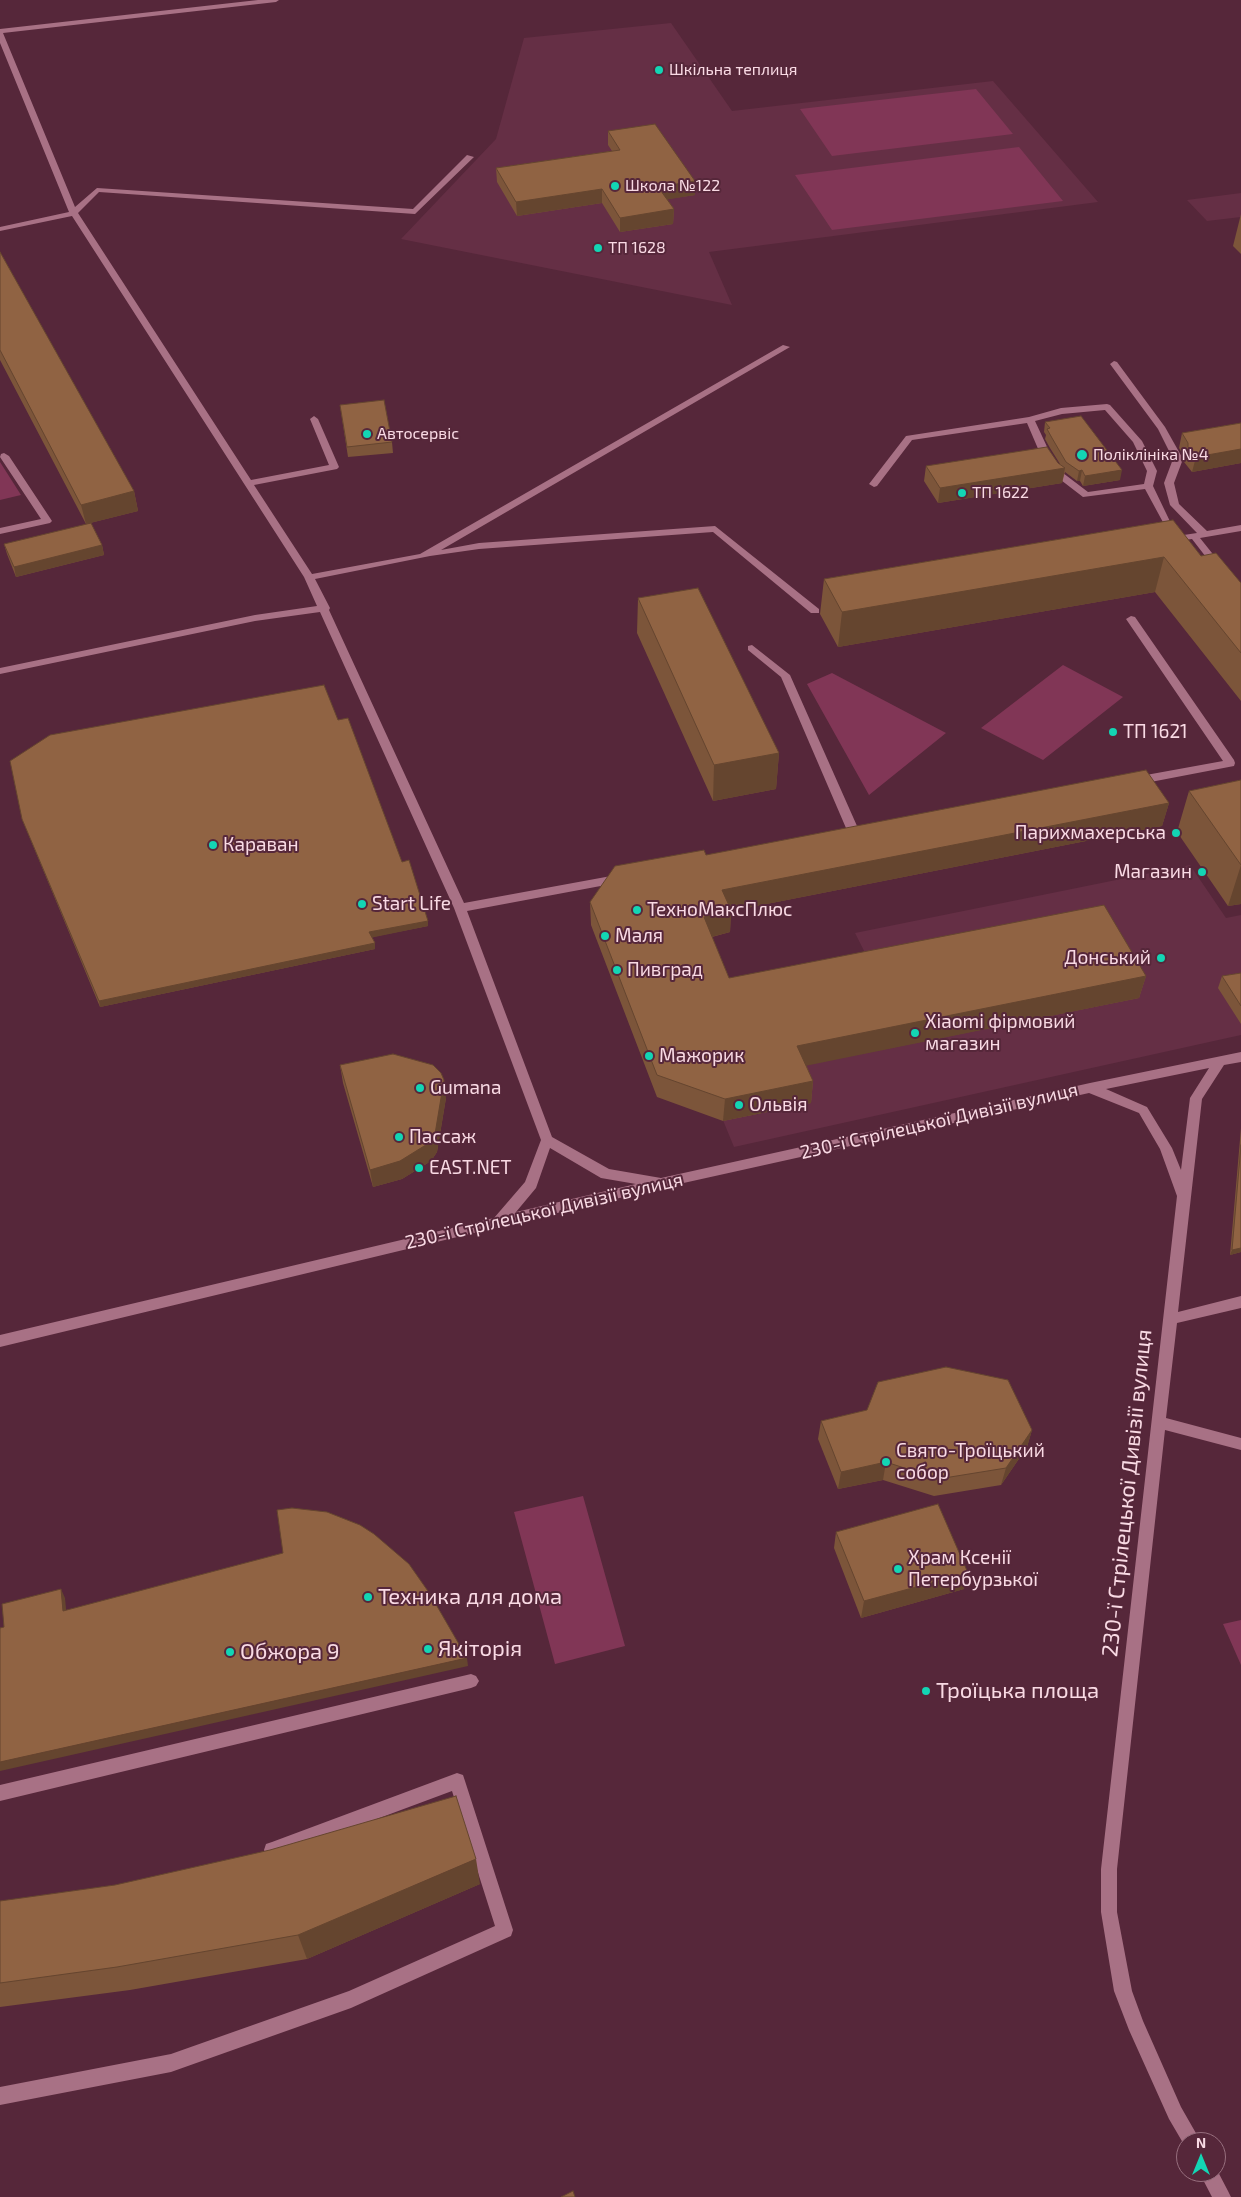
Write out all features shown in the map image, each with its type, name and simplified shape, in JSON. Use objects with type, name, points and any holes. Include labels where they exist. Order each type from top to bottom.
[{"type":"street","points":[[276,0],[0,33],[74,213],[310,577],[460,908],[494,1003],[547,1140],[606,1174],[661,1183]]},
{"type":"street","points":[[0,229],[74,213],[97,190],[415,212],[470,157]]},
{"type":"street","points":[[423,556],[786,347]]},
{"type":"street","points":[[1114,364],[1162,429],[1178,459],[1169,483],[1175,505],[1205,534]]},
{"type":"street","points":[[874,484],[909,438],[1030,420],[1061,411],[1107,407],[1137,441],[1152,471],[1148,486],[1170,541],[1241,528]]},
{"type":"street","points":[[249,483],[334,467],[314,419]]},
{"type":"street","points":[[1030,420],[1044,451],[1060,475],[1086,495],[1120,488],[1148,486]]},
{"type":"street","points":[[0,531],[47,521],[1,454]]},
{"type":"street","points":[[310,577],[479,546],[715,530],[815,611]]},
{"type":"street","points":[[1194,536],[1223,574]]},
{"type":"street","points":[[0,671],[256,618],[324,608]]},
{"type":"street","points":[[1122,783],[1230,763],[1131,619]]},
{"type":"street","points":[[752,648],[785,675],[855,835]]},
{"type":"street","points":[[460,908],[634,876]]},
{"type":"street","name":"230-ї Стрілецької Дивізії вулиця","points":[[0,1341],[661,1183],[1090,1088],[1241,1057]]},
{"type":"street","points":[[1184,1196],[1196,1098],[1220,1062]]},
{"type":"street","name":"230-ї Стрілецької Дивізії вулиця","points":[[1090,1088],[1143,1110],[1166,1148],[1184,1196],[1110,1859],[1109,1912],[1123,1991],[1135,2024],[1175,2112],[1186,2132]]},
{"type":"street","points":[[496,1222],[511,1209],[531,1184],[547,1140]]},
{"type":"street","points":[[1171,1319],[1241,1302]]},
{"type":"street","points":[[1159,1422],[1241,1444]]},
{"type":"street","points":[[0,1793],[471,1680]]},
{"type":"street","points":[[0,2096],[171,2063],[352,2000],[505,1930],[457,1781],[275,1849],[256,1854]]},
{"type":"street","points":[[1214,2182],[1222,2197]]},
{"type":"shaded area","points":[[671,23],[732,111],[993,81],[1098,202],[709,252],[732,305],[401,239],[496,139],[524,38]]},
{"type":"shaded area","points":[[976,89],[1013,134],[832,156],[800,109]]},
{"type":"shaded area","points":[[1019,147],[1063,201],[832,230],[795,175]]},
{"type":"shaded area","points":[[1241,193],[1241,217],[1207,221],[1187,200]]},
{"type":"shaded area","points":[[0,462],[21,495],[0,500]]},
{"type":"shaded area","points":[[1063,665],[1123,697],[1043,760],[981,728]]},
{"type":"shaded area","points":[[832,673],[946,733],[869,795],[807,684]]},
{"type":"shaded area","points":[[1190,865],[1226,918],[1241,915],[1241,1035],[734,1147],[706,1079],[907,1036],[855,933]]},
{"type":"shaded area","points":[[583,1496],[625,1646],[555,1664],[514,1512]]},
{"type":"shaded area","points":[[1241,1620],[1241,1665],[1223,1624]]},
{"type":"building","name":"Школа №122","points":[[655,124],[695,181],[658,187],[674,209],[620,218],[602,189],[516,202],[496,168],[620,150],[608,131]]},
{"type":"building","points":[[0,252],[134,491],[81,505],[0,350]]},
{"type":"building","name":"Автосервіс","points":[[384,400],[392,442],[347,447],[340,405]]},
{"type":"building","points":[[1081,416],[1122,470],[1085,476],[1082,470],[1079,471],[1066,462],[1047,429],[1050,428],[1045,422]]},
{"type":"building","points":[[1241,423],[1241,449],[1196,457],[1188,447],[1188,443],[1182,433]]},
{"type":"building","points":[[1047,447],[1058,463],[1065,468],[940,488],[926,466]]},
{"type":"building","points":[[1173,520],[1201,556],[1216,553],[1241,583],[1241,653],[1164,557],[842,612],[824,579]]},
{"type":"building","points":[[91,523],[102,545],[14,567],[4,544]]},
{"type":"building","points":[[698,588],[779,753],[714,765],[638,598]]},
{"type":"building","name":"Караван","points":[[324,685],[338,720],[348,718],[402,862],[409,860],[428,921],[369,932],[375,943],[99,1001],[22,819],[10,761],[50,735]]},
{"type":"building","points":[[1146,770],[1169,803],[722,890],[731,910],[704,917],[729,978],[1104,905],[1146,976],[797,1046],[813,1081],[725,1099],[657,1075],[590,902],[615,866],[704,850],[706,855]]},
{"type":"building","points":[[1241,780],[1241,865],[1189,791]]},
{"type":"building","points":[[1241,973],[1241,1006],[1222,976]]},
{"type":"building","name":"Пассаж","points":[[393,1054],[433,1065],[441,1073],[444,1080],[435,1134],[429,1143],[400,1161],[370,1170],[340,1065]]},
{"type":"building","points":[[1241,1145],[1241,1248],[1232,1250]]},
{"type":"building","name":"Свято-Троїцький собор","points":[[946,1367],[1008,1380],[1032,1430],[1006,1468],[938,1479],[886,1462],[841,1472],[821,1421],[867,1410],[878,1382]]},
{"type":"building","name":"Храм Ксенії Петербурзької","points":[[938,1504],[968,1573],[864,1601],[836,1532]]},
{"type":"building","name":"Обжора 9","points":[[292,1508],[327,1512],[360,1525],[374,1534],[409,1564],[430,1594],[467,1658],[0,1762],[0,1628],[4,1627],[2,1604],[61,1589],[63,1611],[283,1553],[277,1510]]},
{"type":"building","points":[[456,1796],[476,1859],[298,1935],[117,1967],[0,1983],[0,1901],[115,1885],[270,1850]]},
{"type":"building","points":[[573,2191],[575,2197],[561,2197]]},
{"type":"place","name":"Шкільна теплиця","points":[[659,70]]},
{"type":"place","name":"Школа №122","points":[[615,186]]},
{"type":"place","name":"ТП 1628","points":[[598,248]]},
{"type":"place","name":"Автосервіс","points":[[367,434]]},
{"type":"place","name":"Поліклініка №4","points":[[1082,455]]},
{"type":"place","name":"ТП 1622","points":[[962,493]]},
{"type":"place","name":"ТП 1621","points":[[1113,732]]},
{"type":"place","name":"Парихмахерська","points":[[1176,833]]},
{"type":"place","name":"Караван","points":[[213,845]]},
{"type":"place","name":"Магазин","points":[[1202,872]]},
{"type":"place","name":"Start Life","points":[[362,904]]},
{"type":"place","name":"ТехноМаксПлюс","points":[[637,910]]},
{"type":"place","name":"Маля","points":[[605,936]]},
{"type":"place","name":"Донський","points":[[1161,958]]},
{"type":"place","name":"Пивград","points":[[617,970]]},
{"type":"place","name":"Xiaomi фірмовий магазин","points":[[915,1033]]},
{"type":"place","name":"Мажорик","points":[[649,1056]]},
{"type":"place","name":"Gumana","points":[[420,1088]]},
{"type":"place","name":"Ольвія","points":[[739,1105]]},
{"type":"place","name":"Пассаж","points":[[399,1137]]},
{"type":"place","name":"EAST.NET","points":[[419,1168]]},
{"type":"place","name":"Свято-Троїцький собор","points":[[886,1462]]},
{"type":"place","name":"Храм Ксенії Петербурзької","points":[[898,1569]]},
{"type":"place","name":"Техника для дома","points":[[368,1597]]},
{"type":"place","name":"Якіторія","points":[[428,1649]]},
{"type":"place","name":"Обжора 9","points":[[230,1652]]},
{"type":"place","name":"Троїцька площа","points":[[926,1691]]}]
